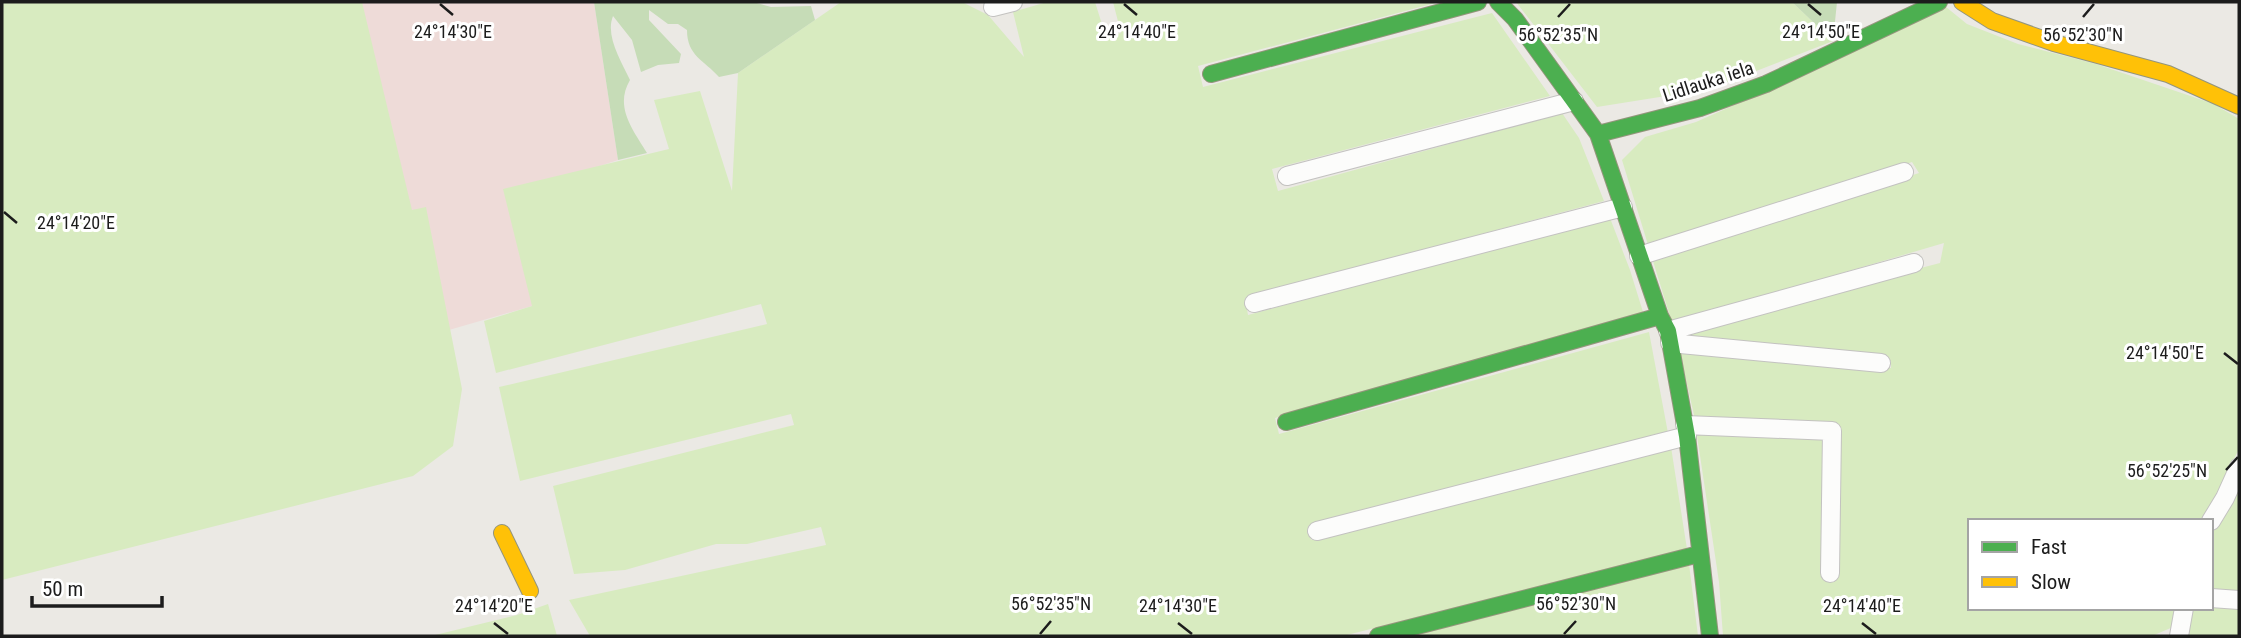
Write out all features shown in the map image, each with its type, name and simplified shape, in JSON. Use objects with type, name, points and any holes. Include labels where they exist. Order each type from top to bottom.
[{"type":"street","points":[[993,7],[1013,2]]},
{"type":"street","points":[[1212,74],[1478,2]]},
{"type":"street","points":[[1498,2],[1515,19],[1598,134],[1666,330],[1686,430],[1710,636]]},
{"type":"street","name":"Lidlauka iela","points":[[1598,134],[1700,108],[1766,84],[1939,2]]},
{"type":"street","points":[[1962,2],[1992,21],[2054,43],[2168,74],[2239,106]]},
{"type":"street","points":[[1287,176],[1574,101]]},
{"type":"street","points":[[1639,256],[1904,172]]},
{"type":"street","points":[[1254,303],[1623,207]]},
{"type":"street","points":[[1286,422],[1666,330],[1914,263]]},
{"type":"street","points":[[1666,330],[1881,363]]},
{"type":"street","points":[[1317,531],[1686,430],[1832,431],[1830,573]]},
{"type":"street","points":[[2212,519],[2239,467]]},
{"type":"street","points":[[502,533],[530,592]]},
{"type":"street","points":[[1378,636],[1699,554]]},
{"type":"street","points":[[2213,598],[2239,600]]},
{"type":"street","points":[[2176,635],[2183,610]]},
{"type":"shaded area","points":[[306,2],[594,2],[618,160],[581,172],[532,306],[390,344]]},
{"type":"green space","points":[[2,2],[362,2],[412,210],[426,207],[462,389],[453,446],[413,476],[2,580]]},
{"type":"green space","points":[[594,2],[753,2],[771,7],[811,6],[815,20],[738,73],[719,77],[693,52],[687,30],[678,24],[668,24],[649,10],[649,20],[681,54],[679,63],[658,65],[641,72],[632,40],[613,16],[612,40],[630,80],[624,100],[627,118],[647,153],[618,160]]},
{"type":"green space","points":[[841,2],[962,2],[988,15],[1024,57],[1013,12],[1047,2],[1095,2],[1106,37],[1121,33],[1113,2],[1439,2],[1198,66],[1203,87],[1492,13],[1550,96],[1272,169],[1278,191],[1562,113],[1579,138],[1604,201],[1245,298],[1248,315],[1610,218],[1643,312],[1275,418],[1279,434],[1649,332],[1668,433],[1308,526],[1311,540],[1671,447],[1687,549],[1343,636],[590,636],[569,600],[826,545],[821,527],[747,544],[716,544],[625,570],[574,574],[553,486],[794,425],[791,414],[520,481],[499,387],[767,324],[761,304],[496,373],[484,321],[532,306],[503,189],[669,149],[654,100],[700,91],[732,191],[738,73]]},
{"type":"green space","points":[[1516,2],[1792,2],[1833,41],[1710,89],[1597,107]]},
{"type":"green space","points":[[1792,2],[1837,2],[1833,41]]},
{"type":"green space","points":[[1946,7],[1967,24],[2018,44],[2096,64],[2214,104],[2239,119],[2239,449],[2204,519],[1968,519],[1968,610],[2175,610],[2173,627],[2152,636],[1723,636],[1719,582],[1696,429],[1822,440],[1825,581],[1836,579],[1837,427],[1695,419],[1679,350],[1891,368],[1891,361],[1676,339],[1675,332],[1940,263],[1944,243],[1672,323],[1653,261],[1919,173],[1912,162],[1649,248],[1622,160],[1645,137],[1696,122],[1838,59]]},
{"type":"green space","points":[[2239,482],[2239,590],[2213,591],[2213,530]]},
{"type":"green space","points":[[1689,564],[1698,636],[1406,636]]},
{"type":"green space","points":[[2213,601],[2239,602],[2239,636],[2189,636],[2192,611],[2213,610]]},
{"type":"green space","points":[[548,604],[557,636],[431,636],[517,615]]},
{"type":"traffic: fast","points":[[1211,74],[1478,2]]},
{"type":"traffic: fast","points":[[1498,2],[1515,19],[1598,134],[1660,316],[1668,331],[1687,436],[1710,636]]},
{"type":"traffic: fast","points":[[1598,134],[1700,108],[1766,84],[1939,2]]},
{"type":"traffic: fast","points":[[1286,422],[1660,316]]},
{"type":"traffic: fast","points":[[1378,636],[1699,554]]},
{"type":"traffic: slow","points":[[1962,2],[1992,21],[2054,43],[2168,74],[2239,106]]},
{"type":"traffic: slow","points":[[502,533],[530,591]]}]
